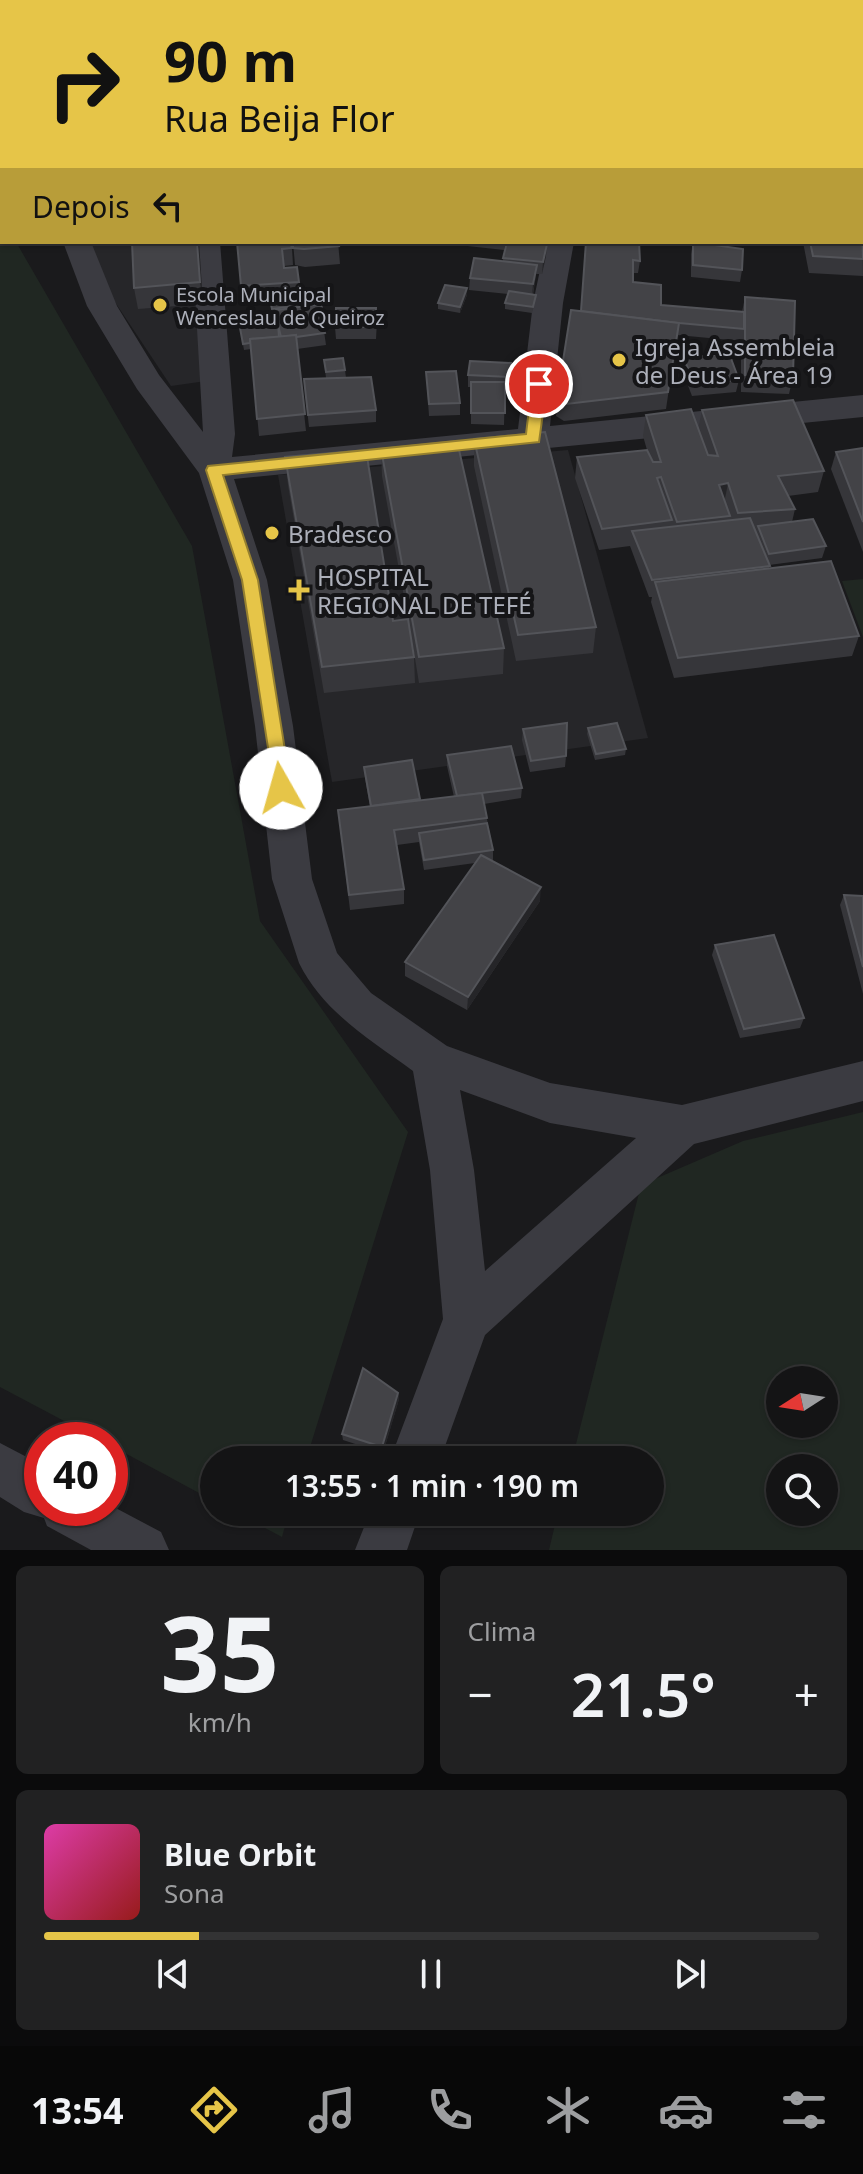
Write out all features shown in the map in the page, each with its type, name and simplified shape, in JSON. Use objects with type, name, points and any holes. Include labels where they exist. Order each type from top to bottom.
[{"type":"street","points":[[78,244],[102,306],[183,433],[214,470],[250,580],[274,726],[292,879],[320,963],[356,1006],[433,1060],[550,1103],[682,1126],[863,1081]]},
{"type":"street","points":[[206,244],[219,434],[214,470]]},
{"type":"street","points":[[533,438],[548,303],[560,244]]},
{"type":"street","points":[[214,470],[863,406]]},
{"type":"street","points":[[420,1446],[467,1319],[452,1170],[433,1060]]},
{"type":"street","points":[[467,1319],[682,1126]]},
{"type":"street","points":[[0,1468],[24,1483]]},
{"type":"street","points":[[98,1526],[143,1550]]},
{"type":"street","points":[[381,1550],[390,1526]]},
{"type":"shaded area","points":[[0,244],[17,244],[192,546],[260,921],[408,1132],[310,1446],[200,1446],[200,1493],[128,1455],[128,1422],[66,1422],[0,1387]]},
{"type":"shaded area","name":"Escola Municipal Wenceslau de Queiroz","points":[[91,244],[199,244],[206,381],[171,386],[107,290]]},
{"type":"shaded area","points":[[568,450],[648,738],[332,782],[278,475]]},
{"type":"shaded area","points":[[863,579],[863,637],[842,581]]},
{"type":"shaded area","points":[[863,1112],[863,1550],[549,1550],[555,1526],[664,1526],[664,1446],[576,1446],[641,1185],[743,1141]]},
{"type":"shaded area","points":[[261,1526],[285,1526],[282,1537]]},
{"type":"building","points":[[132,244],[197,244],[200,282],[134,288]]},
{"type":"building","points":[[237,244],[291,244],[292,248],[282,249],[284,268],[297,267],[299,282],[241,286]]},
{"type":"building","points":[[293,244],[339,246],[304,249],[293,248]]},
{"type":"building","points":[[506,244],[547,244],[543,262],[503,258]]},
{"type":"building","points":[[586,244],[639,244],[640,261],[633,260],[633,282],[661,285],[661,305],[744,312],[744,329],[679,323],[581,311]]},
{"type":"building","points":[[693,244],[743,249],[742,270],[693,265]]},
{"type":"building","points":[[810,244],[863,244],[863,259],[813,256]]},
{"type":"building","points":[[474,258],[537,265],[533,284],[470,278]]},
{"type":"building","points":[[445,285],[467,288],[460,307],[438,303]]},
{"type":"building","points":[[509,291],[536,295],[533,307],[505,303]]},
{"type":"building","points":[[310,295],[312,304],[272,309],[270,300]]},
{"type":"building","points":[[745,297],[795,301],[793,377],[745,375]]},
{"type":"building","points":[[321,304],[324,317],[321,318],[320,315],[279,320],[276,310]]},
{"type":"building","points":[[336,308],[376,308],[375,327],[335,327]]},
{"type":"building","name":"Igreja Assembleia de Deus - Área 19","points":[[571,310],[679,323],[668,392],[566,404],[557,399]]},
{"type":"building","points":[[320,315],[325,333],[281,337],[277,321]]},
{"type":"building","points":[[278,324],[279,337],[250,339],[250,343],[243,344],[240,328]]},
{"type":"building","points":[[296,335],[305,414],[257,419],[250,339]]},
{"type":"building","points":[[729,353],[739,380],[694,384],[684,358]]},
{"type":"building","points":[[343,358],[345,370],[326,372],[324,360]]},
{"type":"building","points":[[470,361],[511,363],[510,377],[468,375]]},
{"type":"building","points":[[456,371],[460,403],[429,404],[426,372]]},
{"type":"building","points":[[371,377],[376,410],[308,415],[304,379]]},
{"type":"building","points":[[471,382],[505,382],[505,413],[471,413]]},
{"type":"building","points":[[793,400],[824,471],[778,476],[795,509],[738,513],[728,483],[719,485],[730,516],[677,522],[661,477],[657,478],[672,520],[602,529],[577,457],[647,450],[653,462],[661,462],[646,415],[691,409],[708,455],[718,456],[702,410]]},
{"type":"building","points":[[545,432],[596,627],[518,635],[474,439]]},
{"type":"building","points":[[457,441],[504,648],[419,657],[381,449]]},
{"type":"building","points":[[863,448],[863,522],[836,452]]},
{"type":"building","points":[[366,450],[393,621],[408,619],[414,657],[322,667],[285,457]]},
{"type":"building","points":[[750,518],[770,566],[652,580],[632,531]]},
{"type":"building","points":[[813,519],[826,546],[769,554],[758,526]]},
{"type":"building","points":[[831,561],[859,636],[678,658],[655,582]]},
{"type":"building","points":[[567,723],[566,756],[531,761],[523,729]]},
{"type":"building","points":[[617,723],[626,749],[596,754],[588,728]]},
{"type":"building","points":[[511,746],[522,788],[457,796],[447,755]]},
{"type":"building","points":[[412,760],[420,799],[371,806],[364,767]]},
{"type":"building","points":[[482,793],[487,818],[394,830],[404,889],[349,895],[338,810]]},
{"type":"building","points":[[487,823],[493,850],[424,860],[419,833]]},
{"type":"building","points":[[481,855],[541,887],[468,997],[405,962]]},
{"type":"building","points":[[844,895],[863,896],[863,967]]},
{"type":"building","points":[[774,935],[804,1018],[744,1029],[715,945]]},
{"type":"building","points":[[363,1368],[398,1393],[382,1446],[342,1434]]},
{"type":"place","name":"Escola Municipal Wenceslau de Queiroz","points":[[160,305]]},
{"type":"place","name":"Igreja Assembleia de Deus - Área 19","points":[[619,360]]},
{"type":"place","name":"Bradesco","points":[[272,533]]},
{"type":"place","name":"HOSPITAL REGIONAL DE TEFÉ","points":[[299,590]]},
{"type":"route","points":[[281,788],[250,580],[214,470],[533,438],[539,384]]}]
